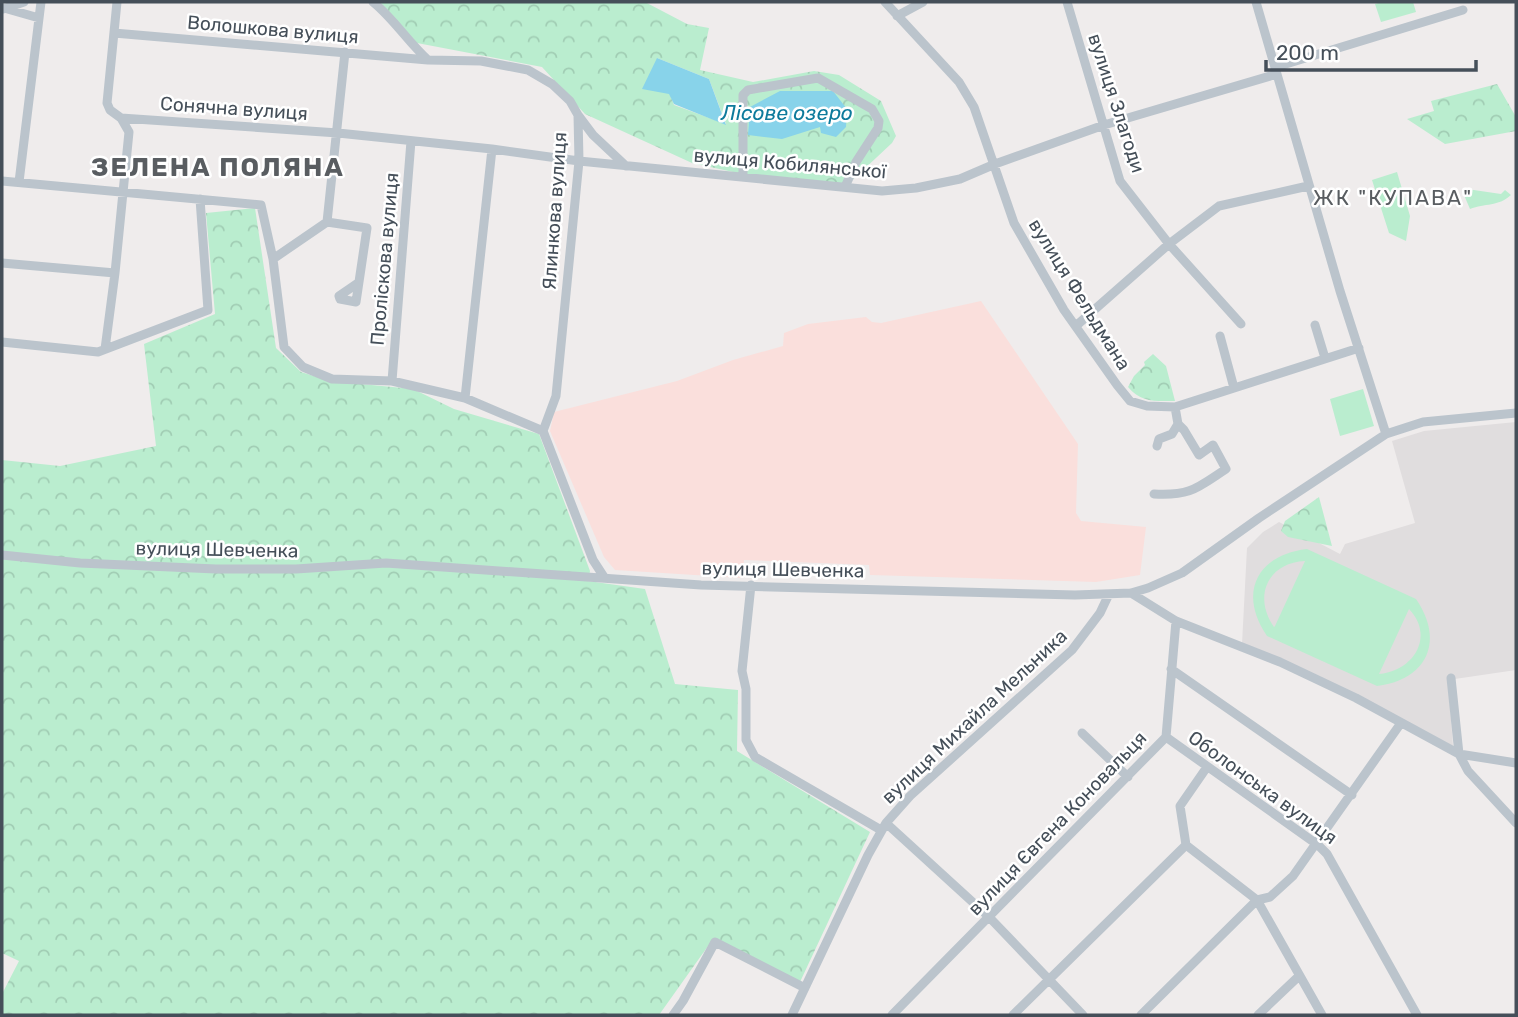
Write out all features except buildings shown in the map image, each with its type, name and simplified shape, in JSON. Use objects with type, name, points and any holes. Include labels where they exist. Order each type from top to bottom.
[{"type":"street","points":[[3,9],[24,2]]},
{"type":"street","points":[[19,182],[41,2]]},
{"type":"street","points":[[105,349],[129,132],[107,103],[117,2]]},
{"type":"street","points":[[373,2],[428,60]]},
{"type":"street","name":"вулиця Фельдмана","points":[[884,2],[959,82],[974,107],[1014,223],[1064,310],[1130,401],[1147,406],[1175,407],[1359,348]]},
{"type":"street","points":[[897,16],[923,2]]},
{"type":"street","name":"вулиця Злагоди","points":[[1066,2],[1121,181],[1169,244],[1241,324]]},
{"type":"street","points":[[1256,2],[1308,186],[1386,434]]},
{"type":"street","points":[[3,9],[39,18]]},
{"type":"street","name":"вулиця Кобилянської","points":[[579,162],[881,191],[916,188],[960,179],[1104,125],[1463,10]]},
{"type":"street","name":"Волошкова вулиця","points":[[114,33],[428,60]]},
{"type":"street","points":[[327,222],[345,52]]},
{"type":"street","name":"Ялинкова вулиця","points":[[428,60],[481,61],[528,70],[552,84],[570,100],[578,115],[579,162],[556,396],[543,431]]},
{"type":"street","points":[[743,177],[743,95],[748,90],[818,78],[872,109],[879,121],[878,128],[856,162],[845,187]]},
{"type":"street","points":[[578,115],[593,135],[626,166]]},
{"type":"street","name":"Сонячна вулиця","points":[[121,118],[338,133],[492,149],[579,162]]},
{"type":"street","name":"Проліскова вулиця","points":[[392,381],[411,141]]},
{"type":"street","points":[[465,398],[492,149]]},
{"type":"street","points":[[2,181],[261,205],[273,259],[284,347],[303,367],[332,379],[392,381],[465,398],[543,431],[601,577]]},
{"type":"street","points":[[1077,325],[1169,244],[1219,206],[1308,186]]},
{"type":"street","points":[[2,342],[98,352],[208,310],[200,199]]},
{"type":"street","points":[[273,259],[327,222],[367,228],[358,283]]},
{"type":"street","points":[[2,263],[115,273]]},
{"type":"street","points":[[1315,325],[1325,358]]},
{"type":"street","points":[[1220,336],[1234,388]]},
{"type":"street","points":[[1154,494],[1179,496],[1191,492],[1226,469],[1213,445],[1199,455],[1185,430],[1178,424],[1175,407]]},
{"type":"street","name":"вулиця Шевченка","points":[[2,555],[80,563],[216,569],[296,569],[386,563],[653,583],[1075,596],[1131,593],[1182,573],[1386,434],[1423,422],[1516,413]]},
{"type":"street","points":[[1157,446],[1159,439],[1172,434],[1178,424]]},
{"type":"street","points":[[751,585],[742,671],[746,689],[746,740],[754,757],[884,826],[989,917],[1083,1015]]},
{"type":"street","points":[[1131,593],[1175,621],[1280,662],[1459,754],[1516,763]]},
{"type":"street","name":"вулиця Михайла Мельника","points":[[792,1015],[884,826],[909,796],[1072,650],[1100,613],[1109,594]]},
{"type":"street","name":"вулиця Євгена Коновальця","points":[[892,1015],[1166,737],[1175,621]]},
{"type":"street","points":[[1171,669],[1352,795]]},
{"type":"street","points":[[1451,678],[1459,754],[1468,771],[1516,822]]},
{"type":"street","points":[[1141,1015],[1257,900],[1270,897],[1293,876],[1318,845],[1401,723]]},
{"type":"street","points":[[1082,733],[1128,776]]},
{"type":"street","name":"Оболонська вулиця","points":[[1166,737],[1318,845],[1334,862],[1417,1015]]},
{"type":"street","points":[[1208,767],[1180,806],[1186,845],[1257,900],[1322,1015]]},
{"type":"street","points":[[1013,1015],[1186,845]]},
{"type":"street","points":[[673,1015],[687,995],[715,942],[805,988]]},
{"type":"street","points":[[1258,1015],[1299,976]]},
{"type":"shaded area","points":[[981,301],[1078,444],[1076,513],[1081,521],[1146,527],[1140,575],[1096,582],[870,575],[869,565],[744,560],[742,578],[615,570],[604,557],[550,431],[554,412],[677,381],[733,360],[783,346],[784,333],[808,324],[866,317],[872,322],[881,323]]},
{"type":"shaded area","points":[[1516,422],[1516,670],[1448,680],[1453,746],[1242,644],[1247,548],[1263,532],[1279,522],[1340,554],[1345,544],[1415,523],[1392,441],[1424,431]]},
{"type":"green space","points":[[380,2],[645,2],[687,24],[709,28],[700,70],[753,82],[814,71],[839,75],[881,101],[896,136],[892,143],[845,187],[779,182],[692,163],[585,114],[542,67],[417,43]],"holes":[[[657,58],[709,79],[726,124],[674,105]]]},
{"type":"green space","points":[[1413,2],[1416,12],[1381,22],[1375,4]]},
{"type":"green space","points":[[1497,84],[1516,117],[1516,131],[1445,144],[1407,119],[1434,111],[1431,101]]},
{"type":"green space","points":[[1397,172],[1410,216],[1406,241],[1389,233],[1372,180]]},
{"type":"green space","points":[[1467,189],[1501,194],[1505,190],[1511,195],[1496,203],[1470,209],[1464,195]]},
{"type":"green space","points":[[255,208],[276,348],[301,372],[330,381],[413,389],[454,409],[539,434],[590,571],[588,581],[645,589],[675,684],[738,690],[737,751],[870,832],[800,982],[713,939],[659,1015],[2,1015],[2,994],[19,961],[2,953],[2,460],[60,466],[156,446],[144,344],[215,314],[206,213]]},
{"type":"green space","points":[[1153,354],[1166,366],[1175,401],[1144,398],[1128,387],[1145,365],[1144,362]]},
{"type":"green space","points":[[1363,389],[1374,426],[1340,436],[1330,399]]},
{"type":"green space","points":[[1319,497],[1332,546],[1288,537],[1281,531],[1285,521]]},
{"type":"green space","points":[[1307,549],[1416,599],[1425,615],[1430,643],[1419,667],[1408,676],[1377,686],[1267,636],[1258,620],[1253,592],[1264,568],[1289,553]],"holes":[[[1305,561],[1275,626],[1274,627],[1265,604],[1267,584],[1281,568]],[[1409,609],[1417,619],[1420,630],[1417,650],[1402,666],[1379,674]]]},
{"type":"water","points":[[657,58],[709,79],[726,125],[674,104],[669,94],[642,89]]},
{"type":"water","name":"Лісове озеро","points":[[780,91],[833,91],[847,109],[846,127],[836,137],[821,133],[820,127],[782,139],[748,135],[750,107]]},
{"type":"district","name":"ЗЕЛЕНА ПОЛЯНА","points":[[218,167]]},
{"type":"district","name":"ЖК \"КУПАВА\"","points":[[1393,198]]}]
